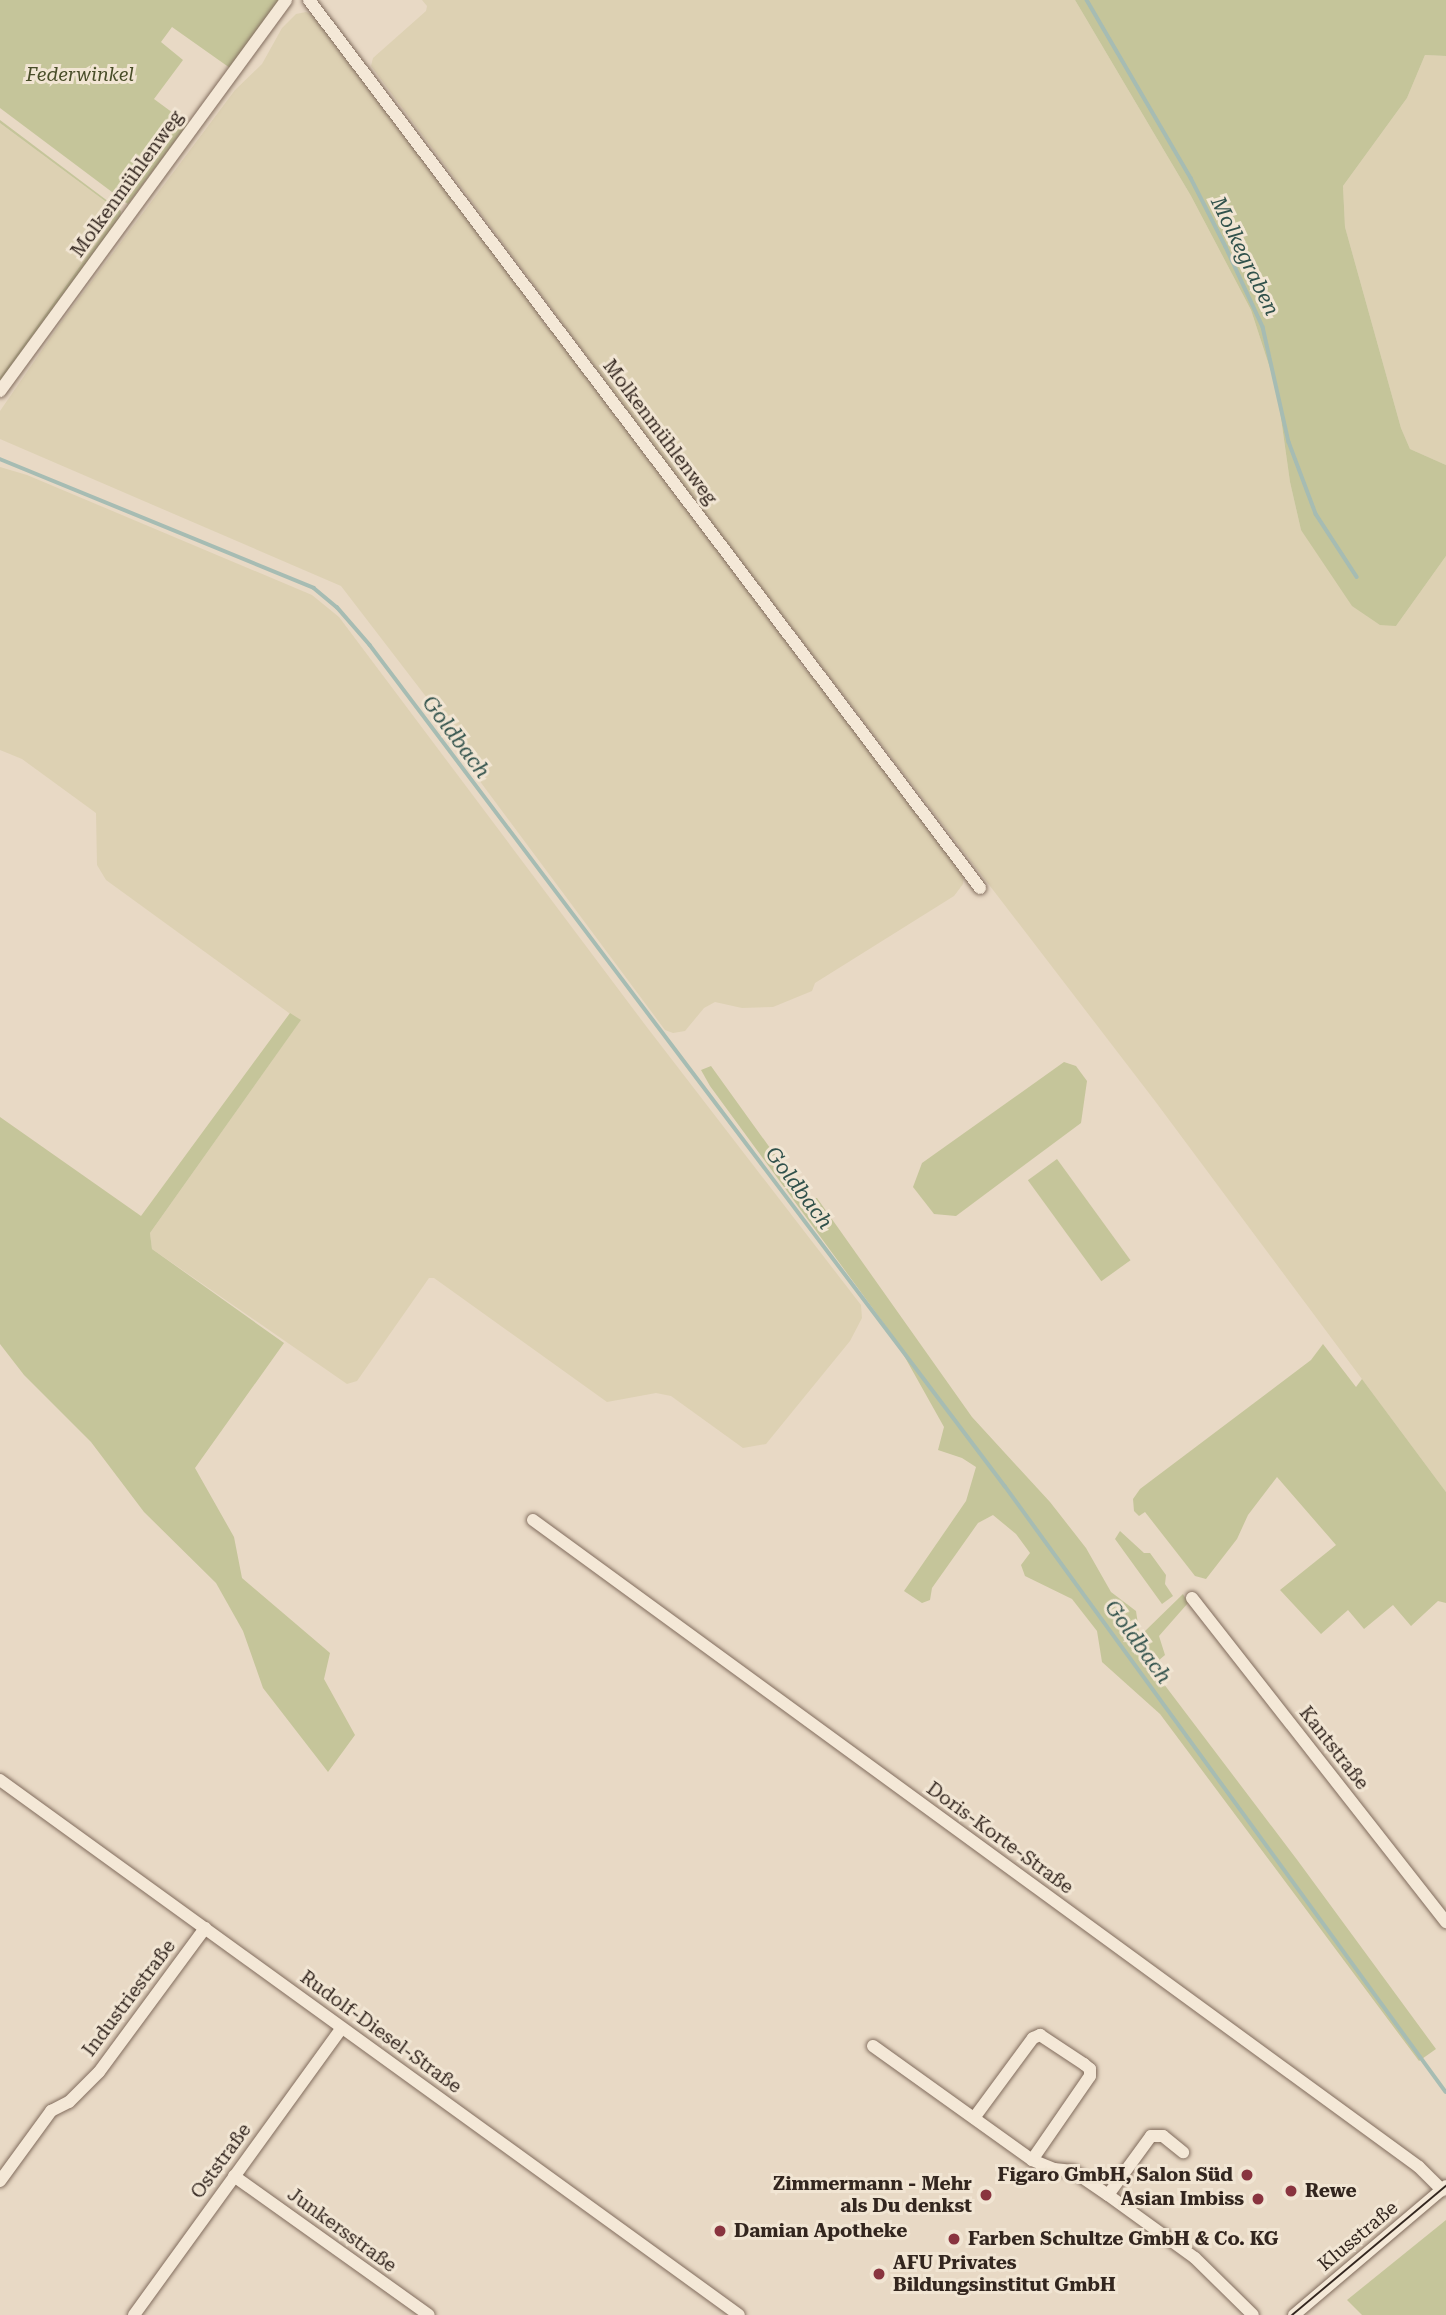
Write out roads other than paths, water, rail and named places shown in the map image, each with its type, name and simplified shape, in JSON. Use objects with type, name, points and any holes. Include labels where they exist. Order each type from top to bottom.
[{"type":"street","name":"Molkenmühlenweg","points":[[0,391],[286,0]]},
{"type":"street","name":"Molkenmühlenweg","points":[[309,0],[980,888]]},
{"type":"street","name":"Doris-Korte-Straße","points":[[533,1520],[1419,2167],[1444,2188]]},
{"type":"street","name":"Kantstraße","points":[[1192,1598],[1446,1922]]},
{"type":"street","name":"Rudolf-Diesel-Straße","points":[[0,1780],[739,2315]]},
{"type":"street","name":"Industriestraße","points":[[0,2181],[51,2111],[69,2102],[99,2072],[205,1928]]},
{"type":"street","name":"Oststraße","points":[[134,2315],[341,2029]]},
{"type":"street","points":[[974,2118],[1033,2038],[1040,2035],[1084,2064],[1090,2069],[1090,2076],[1032,2160]]},
{"type":"street","points":[[873,2046],[1032,2160],[1054,2169],[1073,2171],[1108,2194],[1195,2258],[1253,2315]]},
{"type":"street","points":[[1108,2194],[1151,2136],[1163,2136],[1183,2152]]},
{"type":"street","name":"Junkersstraße","points":[[234,2176],[429,2315]]},
{"type":"street","name":"Klusstraße","points":[[1294,2315],[1444,2188]]},
{"type":"waterway","name":"Molkegraben","points":[[1087,0],[1191,178],[1226,247],[1263,327],[1289,442],[1316,514],[1357,577]]},
{"type":"waterway","name":"Goldbach","points":[[0,459],[314,588],[337,607],[370,645],[1005,1486],[1446,2092]]},
{"type":"tram line","points":[[1292,2315],[1446,2186]]},
{"type":"place","name":"Figaro GmbH, Salon Süd","points":[[1247,2175]]},
{"type":"place","name":"Rewe","points":[[1291,2191]]},
{"type":"place","name":"Zimmermann - Mehr als Du denkst","points":[[986,2195]]},
{"type":"place","name":"Asian Imbiss","points":[[1258,2199]]},
{"type":"place","name":"Damian Apotheke","points":[[720,2231]]},
{"type":"place","name":"Farben Schultze GmbH & Co. KG","points":[[954,2239]]},
{"type":"place","name":"AFU Privates Bildungsinstitut GmbH","points":[[879,2274]]},
{"type":"park label","name":"Federwinkel","points":[[80,75]]}]
